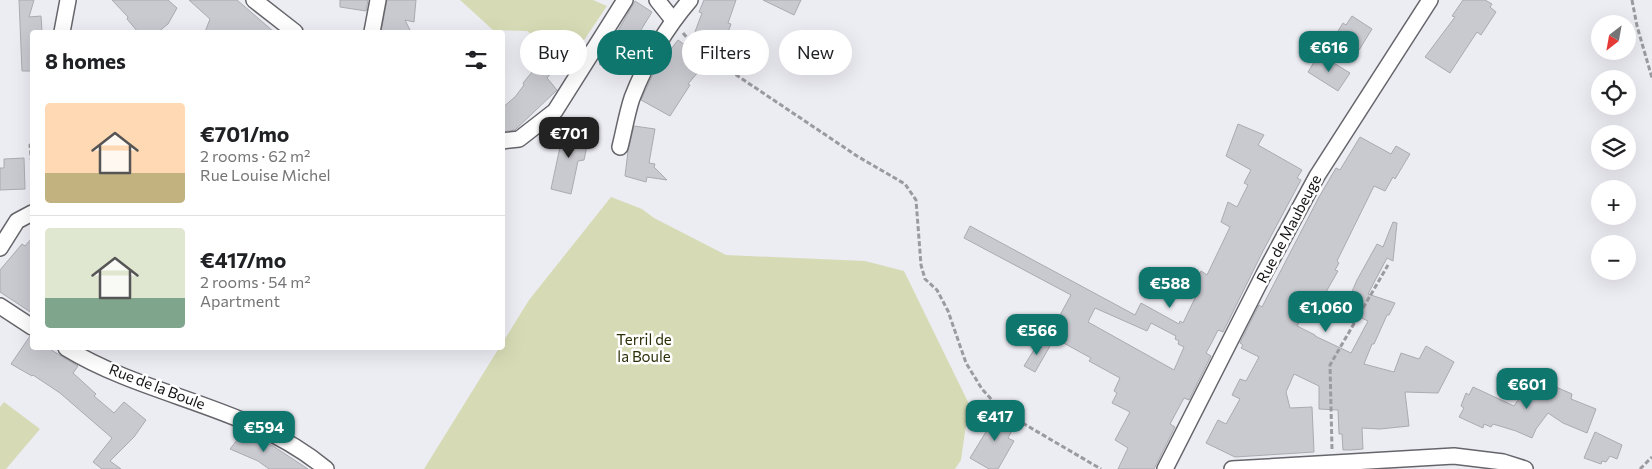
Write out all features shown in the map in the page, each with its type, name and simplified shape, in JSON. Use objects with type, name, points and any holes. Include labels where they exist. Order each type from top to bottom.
[{"type":"street","points":[[62,30],[68,0]]},
{"type":"street","points":[[254,0],[292,30]]},
{"type":"street","points":[[372,30],[378,0]]},
{"type":"street","points":[[505,141],[519,139],[555,111],[625,0]]},
{"type":"street","points":[[657,0],[673,20]]},
{"type":"street","points":[[620,147],[632,99],[650,58],[673,20],[690,0]]},
{"type":"street","name":"Rue de Maubeuge","points":[[1166,469],[1265,272],[1317,176],[1430,0]]},
{"type":"street","points":[[0,248],[6,226],[30,214]]},
{"type":"street","points":[[0,306],[30,326]]},
{"type":"street","name":"Rue de la Boule","points":[[70,350],[127,377],[238,418],[282,440],[326,469]]},
{"type":"street","points":[[1232,469],[1454,456],[1503,462],[1525,469]]},
{"type":"path","points":[[1632,0],[1637,26],[1652,78]]},
{"type":"path","points":[[673,20],[696,48],[857,156],[905,184],[916,200],[921,265],[925,278],[937,290],[948,311],[966,363],[982,389],[1002,411],[1101,469]]},
{"type":"path","points":[[1333,462],[1330,365],[1388,265]]},
{"type":"path","points":[[1640,469],[1652,457]]},
{"type":"green space","points":[[460,0],[593,0],[607,6],[587,36],[587,30],[493,30]]},
{"type":"green space","name":"Terril de la Boule","points":[[611,197],[642,209],[654,218],[726,255],[865,261],[904,271],[969,404],[961,460],[955,469],[424,469],[498,350],[505,350],[505,339],[529,300]]},
{"type":"green space","points":[[4,402],[40,429],[6,469],[0,469],[0,407]]},
{"type":"building","points":[[19,0],[34,0],[29,17],[41,16],[42,30],[30,30],[30,71],[22,71]]},
{"type":"building","points":[[112,0],[168,0],[177,8],[168,24],[160,30],[136,30],[127,19],[128,17]]},
{"type":"building","points":[[189,0],[237,0],[272,30],[206,30],[210,19]]},
{"type":"building","points":[[340,0],[368,0],[366,11],[340,7]]},
{"type":"building","points":[[387,0],[416,0],[414,22],[405,20],[410,30],[381,30]]},
{"type":"building","points":[[704,0],[736,0],[728,23],[731,24],[729,30],[696,30],[702,13],[699,12]]},
{"type":"building","points":[[763,0],[801,0],[794,15]]},
{"type":"building","points":[[1463,0],[1485,0],[1492,4],[1490,7],[1496,12],[1481,35],[1477,32],[1450,73],[1425,57],[1455,17],[1452,16]]},
{"type":"building","points":[[635,1],[652,12],[641,30],[618,30]]},
{"type":"building","points":[[1352,16],[1372,29],[1359,50],[1335,36],[1343,23],[1346,25]]},
{"type":"building","points":[[678,40],[682,43],[682,75],[696,75],[688,84],[690,85],[670,116],[641,100],[653,75],[672,75],[672,48]]},
{"type":"building","points":[[1319,54],[1350,73],[1338,91],[1308,72]]},
{"type":"building","points":[[530,75],[550,75],[547,78],[557,90],[515,130],[505,132],[505,105],[515,97],[524,85],[523,83]]},
{"type":"building","points":[[1238,124],[1264,135],[1258,145],[1302,170],[1297,178],[1301,180],[1223,332],[1218,330],[1206,353],[1211,356],[1189,400],[1184,398],[1170,424],[1175,427],[1154,469],[1118,469],[1128,448],[1115,440],[1130,412],[1112,403],[1117,393],[1114,391],[1120,378],[1089,361],[1091,358],[1049,335],[1071,295],[964,238],[970,226],[1135,315],[1141,303],[1179,324],[1180,321],[1183,323],[1198,292],[1194,289],[1201,271],[1207,275],[1230,227],[1221,222],[1228,202],[1237,207],[1248,185],[1244,183],[1251,170],[1226,156]],"holes":[[[1095,308],[1147,331],[1151,323],[1176,336],[1175,339],[1179,341],[1178,344],[1184,347],[1174,370],[1088,322]]]},
{"type":"building","points":[[634,126],[655,129],[649,163],[655,164],[654,167],[667,180],[647,177],[646,182],[625,176]]},
{"type":"building","points":[[573,127],[587,129],[585,144],[587,146],[584,160],[578,161],[571,194],[551,189],[563,133]]},
{"type":"building","points":[[1360,137],[1391,154],[1396,146],[1410,154],[1395,179],[1393,177],[1385,191],[1374,186],[1337,261],[1339,263],[1335,270],[1338,271],[1322,299],[1314,295],[1297,326],[1351,353],[1368,321],[1344,310],[1357,280],[1377,244],[1383,247],[1393,222],[1397,223],[1393,261],[1387,258],[1368,294],[1395,303],[1389,315],[1387,315],[1374,344],[1372,344],[1364,364],[1394,372],[1401,353],[1419,359],[1426,346],[1454,362],[1438,393],[1405,392],[1409,426],[1380,429],[1362,428],[1363,449],[1351,450],[1343,450],[1342,434],[1339,434],[1338,410],[1319,409],[1319,386],[1294,374],[1286,392],[1290,408],[1312,407],[1314,452],[1235,457],[1206,443],[1218,420],[1226,424],[1240,399],[1232,395],[1240,379],[1246,381],[1259,357],[1241,348],[1243,345],[1240,343],[1259,305],[1262,307],[1319,197],[1336,168],[1340,170]]},
{"type":"building","points":[[24,158],[25,189],[0,190],[0,168],[4,168],[4,159]]},
{"type":"building","points":[[30,240],[30,312],[0,292],[0,270],[22,244],[25,246]]},
{"type":"building","points":[[30,336],[30,350],[51,350],[78,366],[73,373],[96,394],[94,396],[114,413],[124,402],[146,420],[134,437],[110,461],[121,469],[102,469],[93,462],[112,438],[60,393],[33,375],[11,364]]},
{"type":"building","points":[[1040,340],[1050,346],[1035,372],[1024,366]]},
{"type":"building","points":[[1534,377],[1553,392],[1556,387],[1572,394],[1571,399],[1596,409],[1587,433],[1563,423],[1548,413],[1532,438],[1493,424],[1491,427],[1484,424],[1483,428],[1459,417],[1464,408],[1461,406],[1466,393],[1469,395],[1473,387],[1514,406]]},
{"type":"building","points":[[1000,409],[1011,415],[1008,421],[1015,425],[1008,438],[1014,441],[998,469],[989,469],[970,458]]},
{"type":"building","points":[[240,431],[273,446],[308,469],[269,469],[258,461],[230,449],[237,440]]},
{"type":"building","points":[[1595,432],[1622,445],[1617,459],[1610,456],[1606,462],[1602,461],[1601,464],[1584,458]]}]
